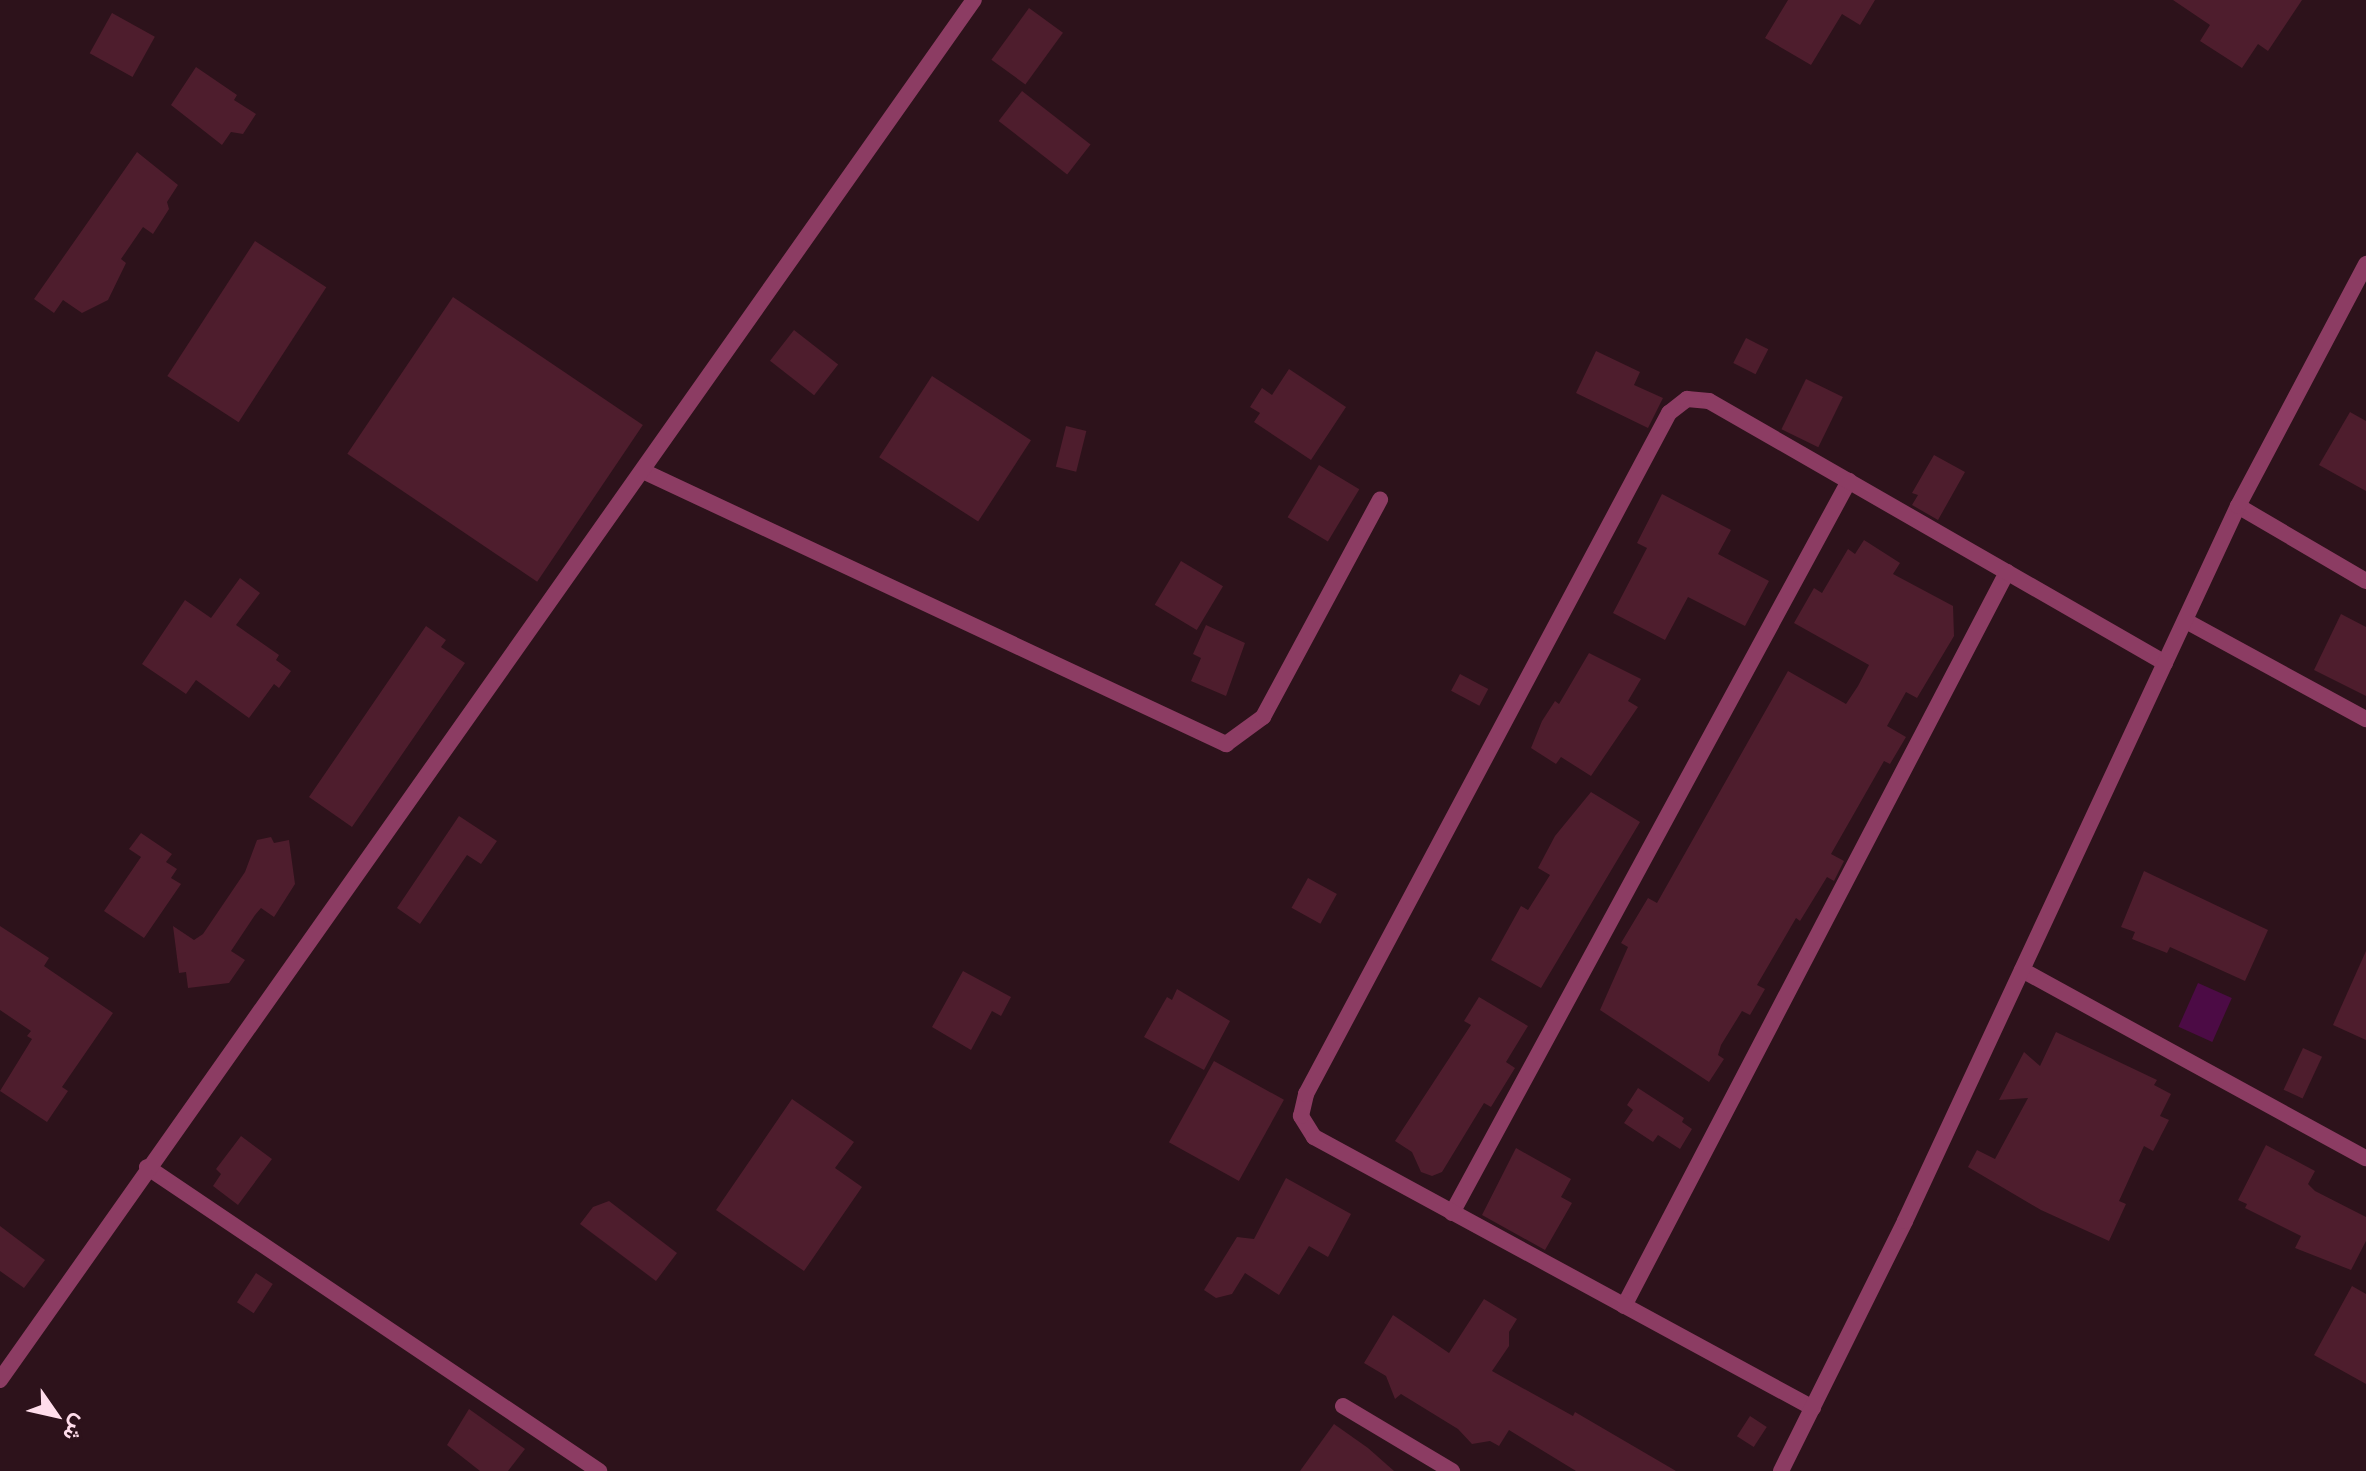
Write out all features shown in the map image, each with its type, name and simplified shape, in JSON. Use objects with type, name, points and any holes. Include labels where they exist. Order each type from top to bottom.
[{"type":"street","points":[[0,1380],[147,1167],[645,472],[974,0]]},
{"type":"street","points":[[1781,1471],[2022,970],[2238,506],[2366,264]]},
{"type":"street","points":[[1813,1408],[1314,1137],[1301,1116],[1306,1094],[1669,413],[1687,399],[1709,401],[2165,663]]},
{"type":"street","points":[[645,472],[1226,744],[1263,717],[1380,500]]},
{"type":"street","points":[[1452,1213],[1849,481]]},
{"type":"street","points":[[2238,506],[2366,581]]},
{"type":"street","points":[[1624,1306],[2007,572]]},
{"type":"street","points":[[2186,621],[2366,719]]},
{"type":"street","points":[[2022,970],[2366,1158]]},
{"type":"street","points":[[147,1167],[599,1471]]},
{"type":"street","points":[[1343,1406],[1452,1471]]},
{"type":"shaded area","points":[[2198,983],[2232,998],[2212,1042],[2178,1027]]},
{"type":"building","points":[[1788,0],[1875,0],[1860,25],[1842,14],[1811,65],[1765,38]]},
{"type":"building","points":[[2173,0],[2302,0],[2268,51],[2258,44],[2242,68],[2200,41],[2210,25]]},
{"type":"building","points":[[1029,8],[1063,33],[1025,84],[991,60]]},
{"type":"building","points":[[112,13],[155,37],[133,77],[90,53]]},
{"type":"building","points":[[196,67],[237,95],[234,100],[256,114],[243,134],[231,132],[222,145],[171,105]]},
{"type":"building","points":[[1022,91],[1091,145],[1067,175],[999,121]]},
{"type":"building","points":[[137,152],[178,185],[167,202],[169,209],[153,234],[143,227],[121,259],[126,263],[108,300],[82,313],[63,300],[54,313],[34,299]]},
{"type":"building","points":[[255,241],[326,287],[239,422],[167,376]]},
{"type":"building","points":[[453,297],[643,425],[537,582],[347,454]]},
{"type":"building","points":[[794,330],[838,364],[814,395],[770,361]]},
{"type":"building","points":[[1746,338],[1768,349],[1756,374],[1733,363]]},
{"type":"building","points":[[1596,351],[1640,372],[1634,385],[1663,398],[1648,428],[1576,393]]},
{"type":"building","points":[[1289,369],[1346,407],[1311,460],[1254,422],[1260,413],[1250,407],[1262,388],[1272,395]]},
{"type":"building","points":[[932,376],[1031,440],[978,522],[879,457]]},
{"type":"building","points":[[1806,379],[1843,397],[1818,447],[1781,429]]},
{"type":"building","points":[[2350,412],[2366,421],[2366,491],[2319,465]]},
{"type":"building","points":[[1066,426],[1086,431],[1076,472],[1056,467]]},
{"type":"building","points":[[1934,455],[1965,472],[1938,520],[1912,505],[1918,495],[1912,493]]},
{"type":"building","points":[[1319,465],[1359,489],[1328,541],[1288,517]]},
{"type":"building","points":[[1662,494],[1731,530],[1718,554],[1769,581],[1745,626],[1688,597],[1665,640],[1613,613],[1647,548],[1637,543]]},
{"type":"building","points":[[1864,540],[1900,563],[1893,574],[1953,606],[1954,636],[1917,698],[1906,692],[1887,726],[1906,737],[1890,764],[1884,761],[1831,854],[1844,861],[1834,881],[1827,877],[1800,921],[1796,918],[1757,985],[1765,989],[1750,1015],[1742,1011],[1721,1045],[1718,1055],[1724,1059],[1709,1082],[1600,1010],[1628,947],[1621,943],[1648,898],[1657,903],[1788,671],[1846,704],[1858,686],[1869,665],[1794,623],[1814,588],[1822,593],[1848,549],[1855,554]]},
{"type":"building","points":[[1181,561],[1223,586],[1197,630],[1155,605]]},
{"type":"building","points":[[240,578],[260,593],[236,625],[279,655],[276,660],[291,671],[279,688],[274,684],[249,718],[196,680],[186,694],[142,664],[185,600],[211,618]]},
{"type":"building","points":[[2341,614],[2366,627],[2366,696],[2314,670]]},
{"type":"building","points":[[1206,625],[1245,643],[1226,696],[1191,681],[1201,658],[1193,654]]},
{"type":"building","points":[[426,626],[446,640],[441,647],[465,663],[352,827],[309,797]]},
{"type":"building","points":[[1589,653],[1641,679],[1628,701],[1638,707],[1591,776],[1561,757],[1556,764],[1531,748],[1542,721],[1555,701],[1559,704]]},
{"type":"building","points":[[1460,674],[1488,689],[1479,706],[1451,691]]},
{"type":"building","points":[[1591,792],[1640,822],[1541,988],[1491,960],[1521,906],[1528,910],[1550,875],[1538,868],[1555,836]]},
{"type":"building","points":[[459,816],[497,841],[481,864],[467,855],[420,924],[397,908]]},
{"type":"building","points":[[141,833],[172,854],[166,862],[177,869],[171,878],[181,884],[144,938],[104,911],[141,857],[129,849]]},
{"type":"building","points":[[271,837],[274,843],[289,840],[295,884],[274,917],[261,908],[231,951],[245,960],[229,983],[188,988],[186,972],[179,973],[173,926],[194,940],[203,934],[245,872],[257,840]]},
{"type":"building","points":[[2144,871],[2268,930],[2245,981],[2170,947],[2167,953],[2132,939],[2135,932],[2121,927]]},
{"type":"building","points":[[1308,878],[1337,894],[1320,924],[1292,908]]},
{"type":"building","points":[[0,926],[49,958],[44,966],[113,1013],[62,1087],[68,1091],[47,1122],[0,1091],[32,1039],[27,1036],[31,1031],[0,1010]]},
{"type":"building","points":[[2366,951],[2366,1040],[2333,1025]]},
{"type":"building","points":[[963,971],[1011,997],[1001,1016],[992,1011],[971,1050],[932,1027]]},
{"type":"building","points":[[1177,989],[1230,1021],[1204,1070],[1144,1037],[1167,997],[1172,1000]]},
{"type":"building","points":[[1479,997],[1528,1026],[1506,1062],[1515,1068],[1491,1107],[1484,1103],[1442,1172],[1432,1176],[1421,1172],[1412,1152],[1395,1141],[1471,1025],[1464,1021]]},
{"type":"building","points":[[2056,1032],[2157,1080],[2154,1085],[2171,1094],[2160,1116],[2169,1120],[2153,1151],[2144,1146],[2119,1201],[2126,1204],[2109,1241],[2041,1210],[1968,1167],[1977,1150],[1995,1159],[2028,1098],[1999,1100],[2024,1052],[2040,1066]]},
{"type":"building","points":[[2303,1048],[2322,1057],[2303,1099],[2284,1090]]},
{"type":"building","points":[[1214,1061],[1284,1100],[1239,1181],[1169,1142]]},
{"type":"building","points":[[1638,1088],[1684,1118],[1682,1122],[1692,1129],[1680,1149],[1658,1135],[1653,1142],[1624,1123],[1633,1110],[1627,1105]]},
{"type":"building","points":[[792,1099],[854,1142],[835,1168],[862,1187],[804,1271],[716,1210]]},
{"type":"building","points":[[241,1136],[272,1159],[238,1205],[213,1186],[221,1174],[216,1169]]},
{"type":"building","points":[[2266,1145],[2315,1171],[2308,1184],[2315,1191],[2366,1217],[2366,1241],[2351,1270],[2295,1248],[2301,1236],[2245,1208],[2247,1204],[2238,1200]]},
{"type":"building","points":[[1516,1148],[1571,1179],[1561,1197],[1572,1203],[1545,1250],[1482,1215]]},
{"type":"building","points":[[1286,1178],[1351,1214],[1328,1257],[1309,1246],[1279,1295],[1245,1273],[1232,1294],[1216,1298],[1204,1290],[1237,1237],[1254,1239]]},
{"type":"building","points":[[609,1201],[677,1253],[656,1281],[580,1224],[593,1207]]},
{"type":"building","points":[[0,1226],[45,1260],[24,1288],[0,1271]]},
{"type":"building","points":[[256,1273],[273,1284],[254,1313],[237,1302]]},
{"type":"building","points":[[2352,1286],[2366,1294],[2366,1384],[2314,1355]]},
{"type":"building","points":[[1484,1299],[1517,1319],[1509,1332],[1509,1346],[1492,1371],[1573,1416],[1575,1412],[1676,1471],[1576,1471],[1509,1430],[1499,1446],[1490,1441],[1472,1444],[1458,1429],[1401,1394],[1395,1399],[1386,1376],[1364,1363],[1393,1315],[1449,1353]]},
{"type":"building","points":[[469,1409],[525,1449],[508,1471],[480,1471],[447,1445]]},
{"type":"building","points":[[1750,1416],[1767,1427],[1754,1447],[1737,1436]]},
{"type":"building","points":[[1334,1424],[1368,1448],[1394,1471],[1300,1471]]}]
